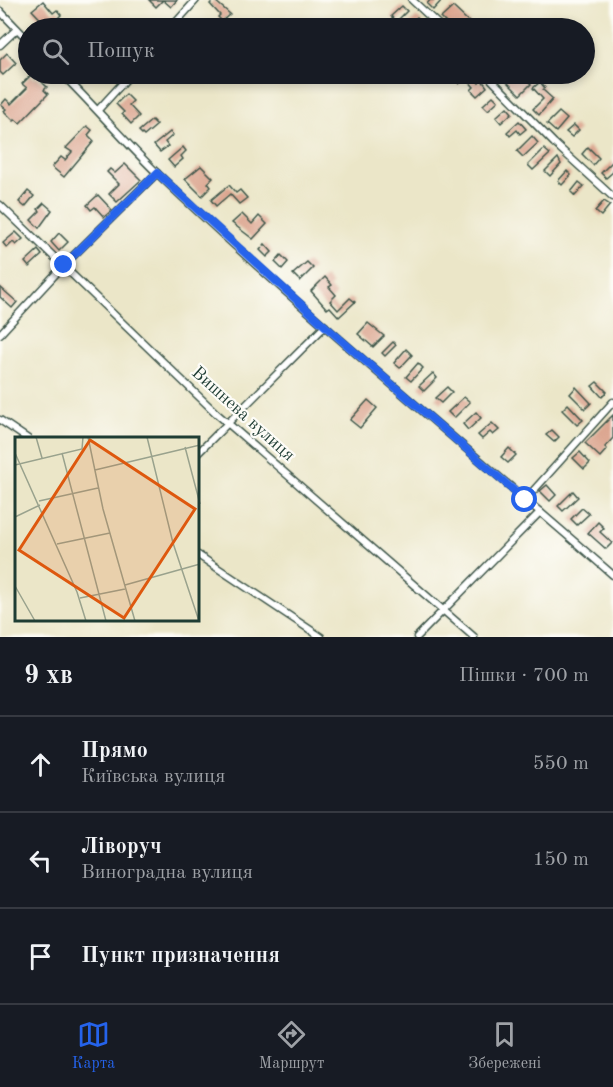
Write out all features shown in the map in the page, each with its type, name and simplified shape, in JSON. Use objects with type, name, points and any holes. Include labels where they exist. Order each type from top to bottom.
[{"type":"street","points":[[180,18],[196,0]]},
{"type":"street","points":[[412,0],[431,18]]},
{"type":"street","points":[[0,11],[17,28],[0,45]]},
{"type":"street","points":[[72,84],[157,173],[325,326],[613,575]]},
{"type":"street","points":[[98,111],[122,84]]},
{"type":"street","points":[[496,84],[554,143],[613,197]]},
{"type":"street","points":[[0,334],[64,265],[157,173]]},
{"type":"street","name":"Вишнева вулиця","points":[[0,205],[228,423],[474,637]]},
{"type":"street","points":[[200,451],[325,326]]},
{"type":"street","points":[[525,500],[613,402]]},
{"type":"street","points":[[0,420],[25,437]]},
{"type":"street","points":[[417,637],[540,512]]},
{"type":"street","points":[[200,556],[321,637]]},
{"type":"building","points":[[149,0],[163,0],[156,7]]},
{"type":"building","points":[[163,0],[177,0],[171,7]]},
{"type":"building","points":[[214,0],[230,14],[225,18],[219,18],[220,15],[210,4]]},
{"type":"building","points":[[430,0],[442,0],[433,10],[427,4]]},
{"type":"building","points":[[43,1],[53,13],[57,10],[61,15],[58,18],[40,18],[32,10]]},
{"type":"building","points":[[402,6],[407,11],[400,18],[391,16]]},
{"type":"building","points":[[453,7],[465,18],[441,18]]},
{"type":"building","points":[[7,53],[16,63],[3,75],[0,72],[0,60]]},
{"type":"building","points":[[22,84],[44,84],[47,87],[44,90],[48,94],[20,123],[15,119],[14,121],[1,105],[6,99],[11,104],[27,88]]},
{"type":"building","points":[[471,84],[485,84],[487,87],[477,96],[471,90],[474,87]]},
{"type":"building","points":[[509,84],[531,84],[520,95]]},
{"type":"building","points":[[542,84],[545,88],[543,90],[553,99],[539,115],[533,109],[543,99],[533,88]]},
{"type":"building","points":[[126,94],[133,101],[129,105],[139,116],[131,124],[116,104]]},
{"type":"building","points":[[493,96],[498,101],[488,110],[483,105]]},
{"type":"building","points":[[507,107],[512,113],[501,123],[496,117]]},
{"type":"building","points":[[559,112],[567,119],[556,132],[547,124]]},
{"type":"building","points":[[152,120],[157,125],[144,136],[139,131]]},
{"type":"building","points":[[519,121],[526,129],[520,134],[517,130],[510,136],[507,132]]},
{"type":"building","points":[[574,125],[579,130],[572,137],[566,132]]},
{"type":"building","points":[[87,126],[92,130],[88,135],[94,141],[64,177],[52,167],[61,157],[65,160],[72,152],[66,148]]},
{"type":"building","points":[[170,132],[173,135],[165,142],[168,146],[160,152],[154,145]]},
{"type":"building","points":[[532,136],[538,143],[523,157],[517,151]]},
{"type":"building","points":[[183,147],[186,151],[181,156],[183,159],[174,167],[168,160]]},
{"type":"building","points":[[588,147],[599,158],[593,165],[582,154]]},
{"type":"building","points":[[544,149],[550,154],[533,170],[528,165]]},
{"type":"building","points":[[558,158],[561,164],[550,176],[545,171]]},
{"type":"building","points":[[613,161],[613,172],[606,178],[601,173]]},
{"type":"building","points":[[125,164],[141,180],[117,202],[109,194],[119,184],[107,172],[110,169],[115,173]]},
{"type":"building","points":[[201,166],[213,178],[208,183],[211,187],[202,196],[185,179]]},
{"type":"building","points":[[567,171],[571,175],[562,185],[558,181]]},
{"type":"building","points":[[579,182],[584,186],[575,196],[571,192]]},
{"type":"building","points":[[229,185],[236,193],[240,190],[247,198],[239,204],[230,194],[216,206],[211,200]]},
{"type":"building","points":[[28,191],[34,196],[25,207],[19,202]]},
{"type":"building","points":[[98,195],[112,210],[104,217],[95,207],[91,210],[87,205]]},
{"type":"building","points":[[604,201],[610,205],[601,216],[595,211]]},
{"type":"building","points":[[44,203],[52,210],[39,228],[31,220]]},
{"type":"building","points":[[242,214],[252,224],[259,216],[267,224],[253,239],[232,223]]},
{"type":"building","points":[[16,232],[23,239],[16,245],[13,242],[7,248],[3,243]]},
{"type":"building","points":[[59,233],[68,242],[59,251],[51,242]]},
{"type":"building","points":[[265,244],[272,252],[267,257],[260,250]]},
{"type":"building","points":[[38,250],[42,255],[29,267],[25,262]]},
{"type":"building","points":[[281,255],[288,262],[282,269],[275,262]]},
{"type":"building","points":[[307,262],[313,268],[300,281],[293,274]]},
{"type":"building","points":[[325,277],[332,285],[329,287],[336,295],[330,301],[338,310],[350,298],[355,302],[339,317],[330,307],[327,309],[311,291]]},
{"type":"building","points":[[0,287],[17,302],[12,308],[0,297]]},
{"type":"building","points":[[368,323],[384,336],[373,347],[358,334]]},
{"type":"building","points":[[393,342],[396,345],[385,356],[382,353]]},
{"type":"building","points":[[406,349],[412,355],[400,368],[394,363]]},
{"type":"building","points":[[418,363],[423,368],[411,381],[406,377]]},
{"type":"building","points":[[433,373],[437,378],[424,391],[419,386]]},
{"type":"building","points":[[597,382],[607,392],[602,397],[592,386]]},
{"type":"building","points":[[447,387],[452,392],[441,403],[435,398]]},
{"type":"building","points":[[576,387],[591,403],[585,409],[570,394]]},
{"type":"building","points":[[464,397],[470,402],[454,418],[448,412]]},
{"type":"building","points":[[368,400],[377,408],[360,428],[350,420]]},
{"type":"building","points":[[568,404],[583,420],[577,425],[562,410]]},
{"type":"building","points":[[476,412],[481,418],[468,430],[463,424]]},
{"type":"building","points":[[613,415],[613,438],[600,457],[585,443]]},
{"type":"building","points":[[492,423],[499,430],[493,435],[490,432],[482,439],[478,435]]},
{"type":"building","points":[[552,430],[559,437],[554,442],[546,435]]},
{"type":"building","points":[[509,448],[516,455],[508,463],[501,457]]},
{"type":"building","points":[[580,452],[590,463],[584,469],[573,458]]},
{"type":"building","points":[[547,485],[556,495],[550,501],[540,491]]},
{"type":"building","points":[[573,491],[578,497],[563,511],[558,506]]},
{"type":"building","points":[[582,508],[589,514],[577,525],[571,519]]},
{"type":"building","points":[[598,522],[604,528],[600,532],[612,543],[606,549],[588,533]]},
{"type":"route","points":[[64,265],[157,173],[325,326],[525,500]]}]
